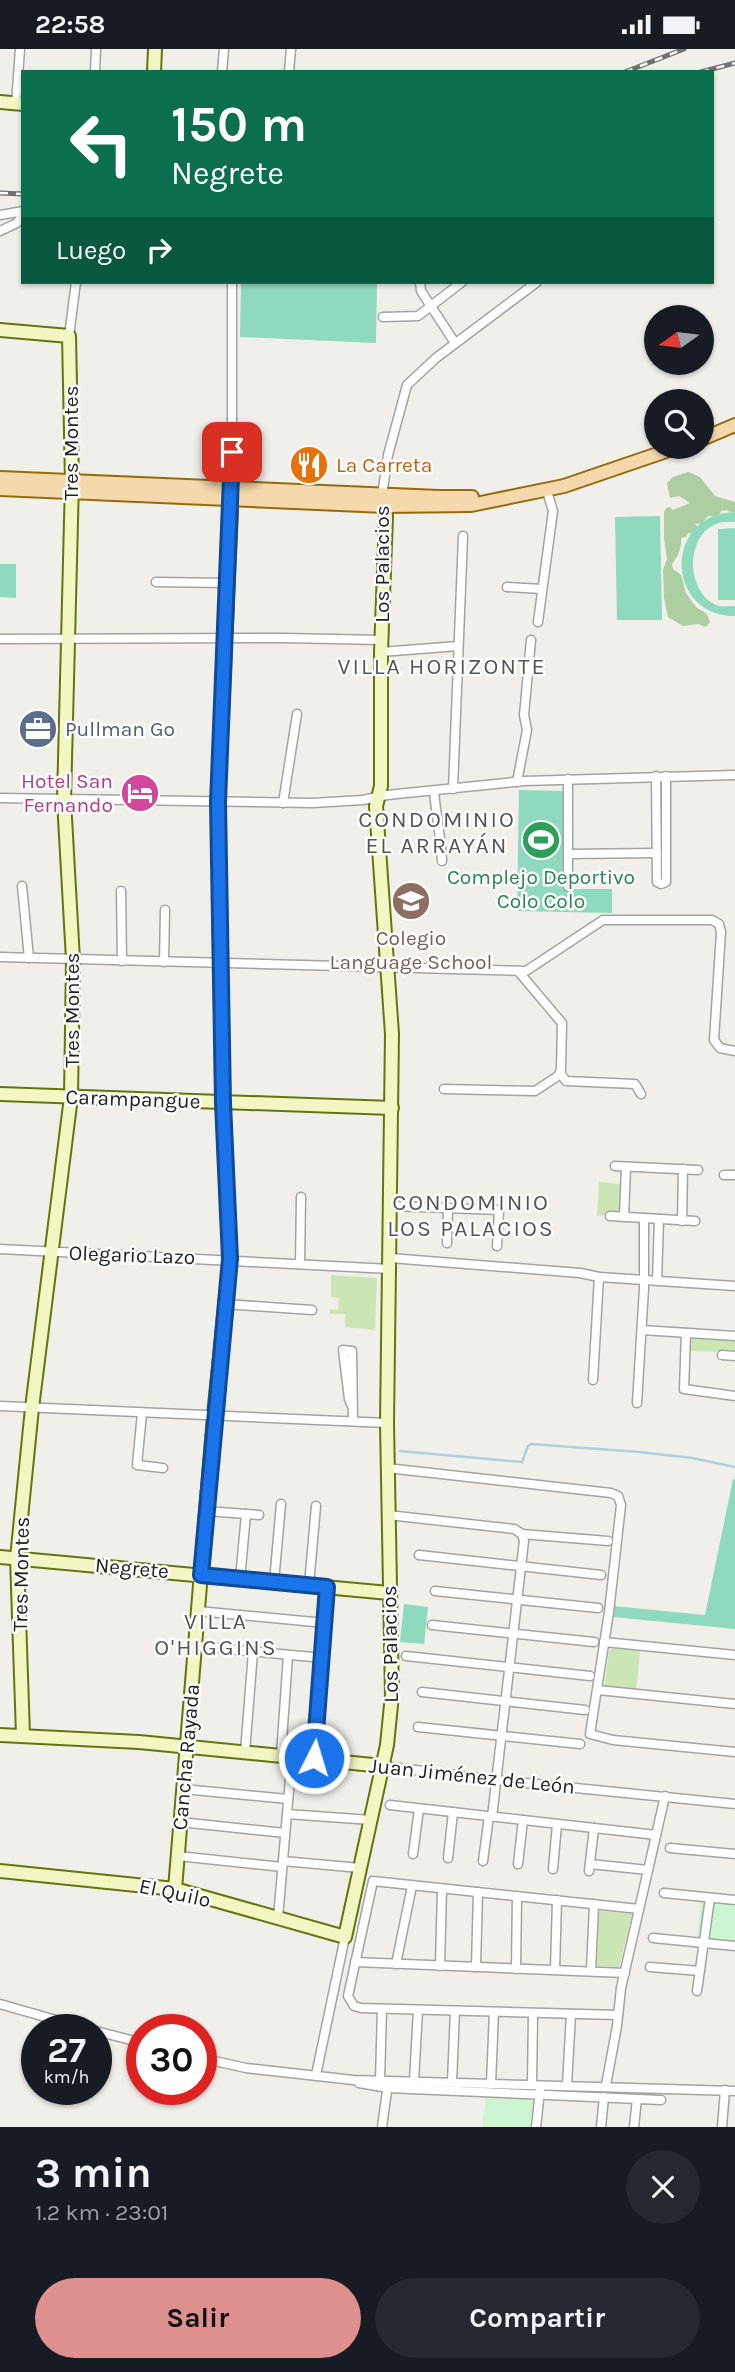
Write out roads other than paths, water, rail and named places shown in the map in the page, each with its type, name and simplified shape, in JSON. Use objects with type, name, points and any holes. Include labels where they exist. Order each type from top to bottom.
[{"type":"main road","points":[[153,70],[155,49]]},
{"type":"main road","points":[[0,102],[19,104]]},
{"type":"main road","points":[[0,330],[69,335]]},
{"type":"main road","name":"Tres Montes","points":[[23,1735],[17,1558],[32,1408],[71,1097],[73,960],[65,800],[72,486],[69,335]]},
{"type":"main road","points":[[714,434],[735,425]]},
{"type":"main road","points":[[718,433],[735,431]]},
{"type":"main road","points":[[0,478],[72,486],[383,500],[476,497],[498,500],[547,491],[645,459]]},
{"type":"main road","points":[[0,489],[72,486]]},
{"type":"main road","name":"Cancha Rayada","points":[[175,1889],[214,1415],[230,1259],[223,1103],[218,802],[231,493]]},
{"type":"main road","name":"Los Palacios","points":[[345,1937],[383,1766],[391,1695],[387,1423],[392,1034],[376,806],[381,786],[383,500]]},
{"type":"main road","name":"Carampangue","points":[[0,1094],[392,1108]]},
{"type":"main road","name":"Negrete","points":[[0,1557],[389,1593]]},
{"type":"main road","name":"Juan Jiménez de León","points":[[0,1735],[186,1746],[383,1766]]},
{"type":"main road","name":"El Quilo","points":[[0,1871],[175,1889],[345,1937]]},
{"type":"street","points":[[19,104],[20,49]]},
{"type":"street","points":[[95,70],[96,49]]},
{"type":"street","points":[[222,70],[224,49]]},
{"type":"street","points":[[289,70],[291,49]]},
{"type":"street","points":[[0,215],[21,213]]},
{"type":"street","points":[[0,231],[17,223],[21,216]]},
{"type":"street","name":"Tres Montes","points":[[69,335],[76,284]]},
{"type":"street","name":"Cancha Rayada","points":[[231,493],[232,284]]},
{"type":"street","points":[[420,284],[420,290],[430,307],[455,343]]},
{"type":"street","points":[[383,317],[412,318],[459,284]]},
{"type":"street","name":"Los Palacios","points":[[383,500],[388,455],[405,390],[416,375],[455,343],[534,284]]},
{"type":"street","points":[[538,622],[553,511],[547,491]]},
{"type":"street","points":[[453,789],[463,536]]},
{"type":"street","points":[[156,582],[228,583]]},
{"type":"street","points":[[507,587],[541,589]]},
{"type":"street","points":[[0,639],[226,639],[382,646],[458,646]]},
{"type":"street","points":[[517,782],[527,730],[524,715],[531,640]]},
{"type":"street","points":[[283,803],[297,715]]},
{"type":"street","points":[[0,798],[283,803],[353,801],[517,782],[735,775]]},
{"type":"street","points":[[656,776],[657,882],[664,884],[666,776]]},
{"type":"street","points":[[568,779],[568,886]]},
{"type":"street","points":[[434,791],[442,861]]},
{"type":"street","points":[[568,854],[657,853]]},
{"type":"street","points":[[22,887],[29,958]]},
{"type":"street","points":[[121,891],[122,961]]},
{"type":"street","points":[[164,962],[165,910]]},
{"type":"street","points":[[0,957],[526,971],[603,920],[712,919],[719,924],[721,932],[714,1039],[720,1048],[735,1051]]},
{"type":"street","points":[[518,971],[562,1023],[560,1073],[566,1081],[635,1084],[641,1094]]},
{"type":"street","points":[[444,1089],[535,1091],[560,1073]]},
{"type":"street","points":[[615,1166],[698,1170]]},
{"type":"street","points":[[624,1217],[626,1167]]},
{"type":"street","points":[[682,1221],[683,1169]]},
{"type":"street","points":[[723,1175],[735,1175]]},
{"type":"street","points":[[300,1264],[301,1197]]},
{"type":"street","points":[[391,1206],[499,1210],[497,1246]]},
{"type":"street","points":[[447,1243],[448,1208]]},
{"type":"street","points":[[610,1216],[695,1221]]},
{"type":"street","points":[[637,1403],[644,1280],[644,1219]]},
{"type":"street","points":[[657,1281],[659,1219]]},
{"type":"street","name":"Olegario Lazo","points":[[0,1249],[300,1264],[390,1264],[580,1273],[600,1277],[735,1286]]},
{"type":"street","points":[[593,1380],[600,1277]]},
{"type":"street","points":[[226,1304],[312,1310]]},
{"type":"street","points":[[642,1330],[735,1336]]},
{"type":"street","points":[[686,1333],[684,1389],[735,1397]]},
{"type":"street","points":[[352,1406],[343,1350],[352,1351],[353,1421]]},
{"type":"street","points":[[722,1355],[735,1356]]},
{"type":"street","points":[[0,1406],[387,1423]]},
{"type":"street","points":[[142,1413],[137,1465],[163,1468]]},
{"type":"street","points":[[387,1468],[611,1493],[618,1496],[621,1505],[590,1734],[612,1740],[735,1752]]},
{"type":"street","points":[[274,1582],[281,1504]]},
{"type":"street","points":[[309,1585],[316,1506]]},
{"type":"street","points":[[206,1511],[259,1515]]},
{"type":"street","points":[[240,1579],[246,1514]]},
{"type":"street","points":[[388,1515],[514,1529],[522,1534],[608,1541]]},
{"type":"street","points":[[483,1861],[496,1780],[524,1541],[522,1534]]},
{"type":"street","points":[[419,1555],[601,1575]]},
{"type":"street","points":[[314,1758],[327,1587]]},
{"type":"street","points":[[435,1591],[598,1608]]},
{"type":"street","points":[[198,1611],[325,1623]]},
{"type":"street","points":[[432,1625],[594,1642]]},
{"type":"street","points":[[604,1642],[735,1655]]},
{"type":"street","points":[[195,1646],[323,1658]]},
{"type":"street","points":[[245,1752],[254,1651]]},
{"type":"street","points":[[278,1918],[288,1799],[288,1655]]},
{"type":"street","points":[[406,1656],[590,1676]]},
{"type":"street","points":[[598,1690],[735,1704]]},
{"type":"street","points":[[422,1692],[585,1710]]},
{"type":"street","points":[[418,1727],[580,1744]]},
{"type":"street","name":"Juan Jiménez de León","points":[[383,1766],[735,1804]]},
{"type":"street","points":[[183,1789],[288,1799]]},
{"type":"street","points":[[606,2085],[625,1973],[665,1796]]},
{"type":"street","points":[[390,1805],[656,1835]]},
{"type":"street","points":[[413,1854],[419,1809]]},
{"type":"street","points":[[448,1858],[453,1812]]},
{"type":"street","points":[[287,1814],[371,1820]]},
{"type":"street","points":[[518,1864],[523,1820]]},
{"type":"street","points":[[180,1822],[285,1833]]},
{"type":"street","points":[[553,1868],[558,1824]]},
{"type":"street","points":[[594,1828],[589,1867],[648,1870]]},
{"type":"street","points":[[670,1848],[735,1854]]},
{"type":"street","points":[[178,1856],[360,1868]]},
{"type":"street","points":[[618,2015],[382,2008],[354,2006],[348,1996],[373,1881],[639,1909]]},
{"type":"street","points":[[396,1964],[412,1885]]},
{"type":"street","points":[[440,1966],[442,1889]]},
{"type":"street","points":[[477,1967],[478,1892]]},
{"type":"street","points":[[664,1893],[735,1900]]},
{"type":"street","points":[[516,1969],[517,1896]]},
{"type":"street","points":[[697,1991],[710,1898]]},
{"type":"street","points":[[555,1970],[557,1900]]},
{"type":"street","points":[[592,1971],[594,1904]]},
{"type":"street","name":"Los Palacios","points":[[316,2075],[345,1937]]},
{"type":"street","points":[[653,1938],[735,1946]]},
{"type":"street","points":[[355,1962],[625,1973]]},
{"type":"street","points":[[650,1967],[700,1971]]},
{"type":"street","points":[[0,2004],[35,2014]]},
{"type":"street","points":[[382,2008],[385,2083],[382,2127]]},
{"type":"street","points":[[414,2081],[418,2010]]},
{"type":"street","points":[[452,2082],[455,2011]]},
{"type":"street","points":[[491,2084],[494,2012]]},
{"type":"street","points":[[533,2013],[536,2127]]},
{"type":"street","points":[[567,2085],[571,2014]]},
{"type":"street","points":[[217,2062],[246,2068],[385,2083],[537,2088],[606,2085],[735,2091]]},
{"type":"street","points":[[385,2083],[414,2081],[491,2084],[604,2097],[661,2100]]},
{"type":"street","points":[[722,2127],[725,2090]]},
{"type":"street","points":[[601,2127],[604,2097]]},
{"type":"street","points":[[634,2127],[637,2099]]},
{"type":"waterway","points":[[400,1451],[522,1462],[531,1444],[639,1452],[692,1458],[735,1467]]},
{"type":"railway","points":[[630,70],[684,49]]},
{"type":"railway","points":[[709,70],[735,63]]},
{"type":"railway","points":[[0,193],[21,194]]},
{"type":"place","name":"La Carreta","points":[[309,465]]},
{"type":"place","name":"Pullman Go","points":[[38,729]]},
{"type":"place","name":"Hotel San Fernando","points":[[140,793]]},
{"type":"place","name":"Complejo Deportivo Colo Colo","points":[[541,840]]},
{"type":"place","name":"Colegio Language School","points":[[411,901]]},
{"type":"district","name":"VILLA HORIZONTE","points":[[442,666]]},
{"type":"district","name":"CONDOMINIO EL ARRAYÁN","points":[[437,832]]},
{"type":"district","name":"CONDOMINIO LOS PALACIOS","points":[[471,1215]]},
{"type":"district","name":"VILLA O'HIGGINS","points":[[216,1634]]}]
